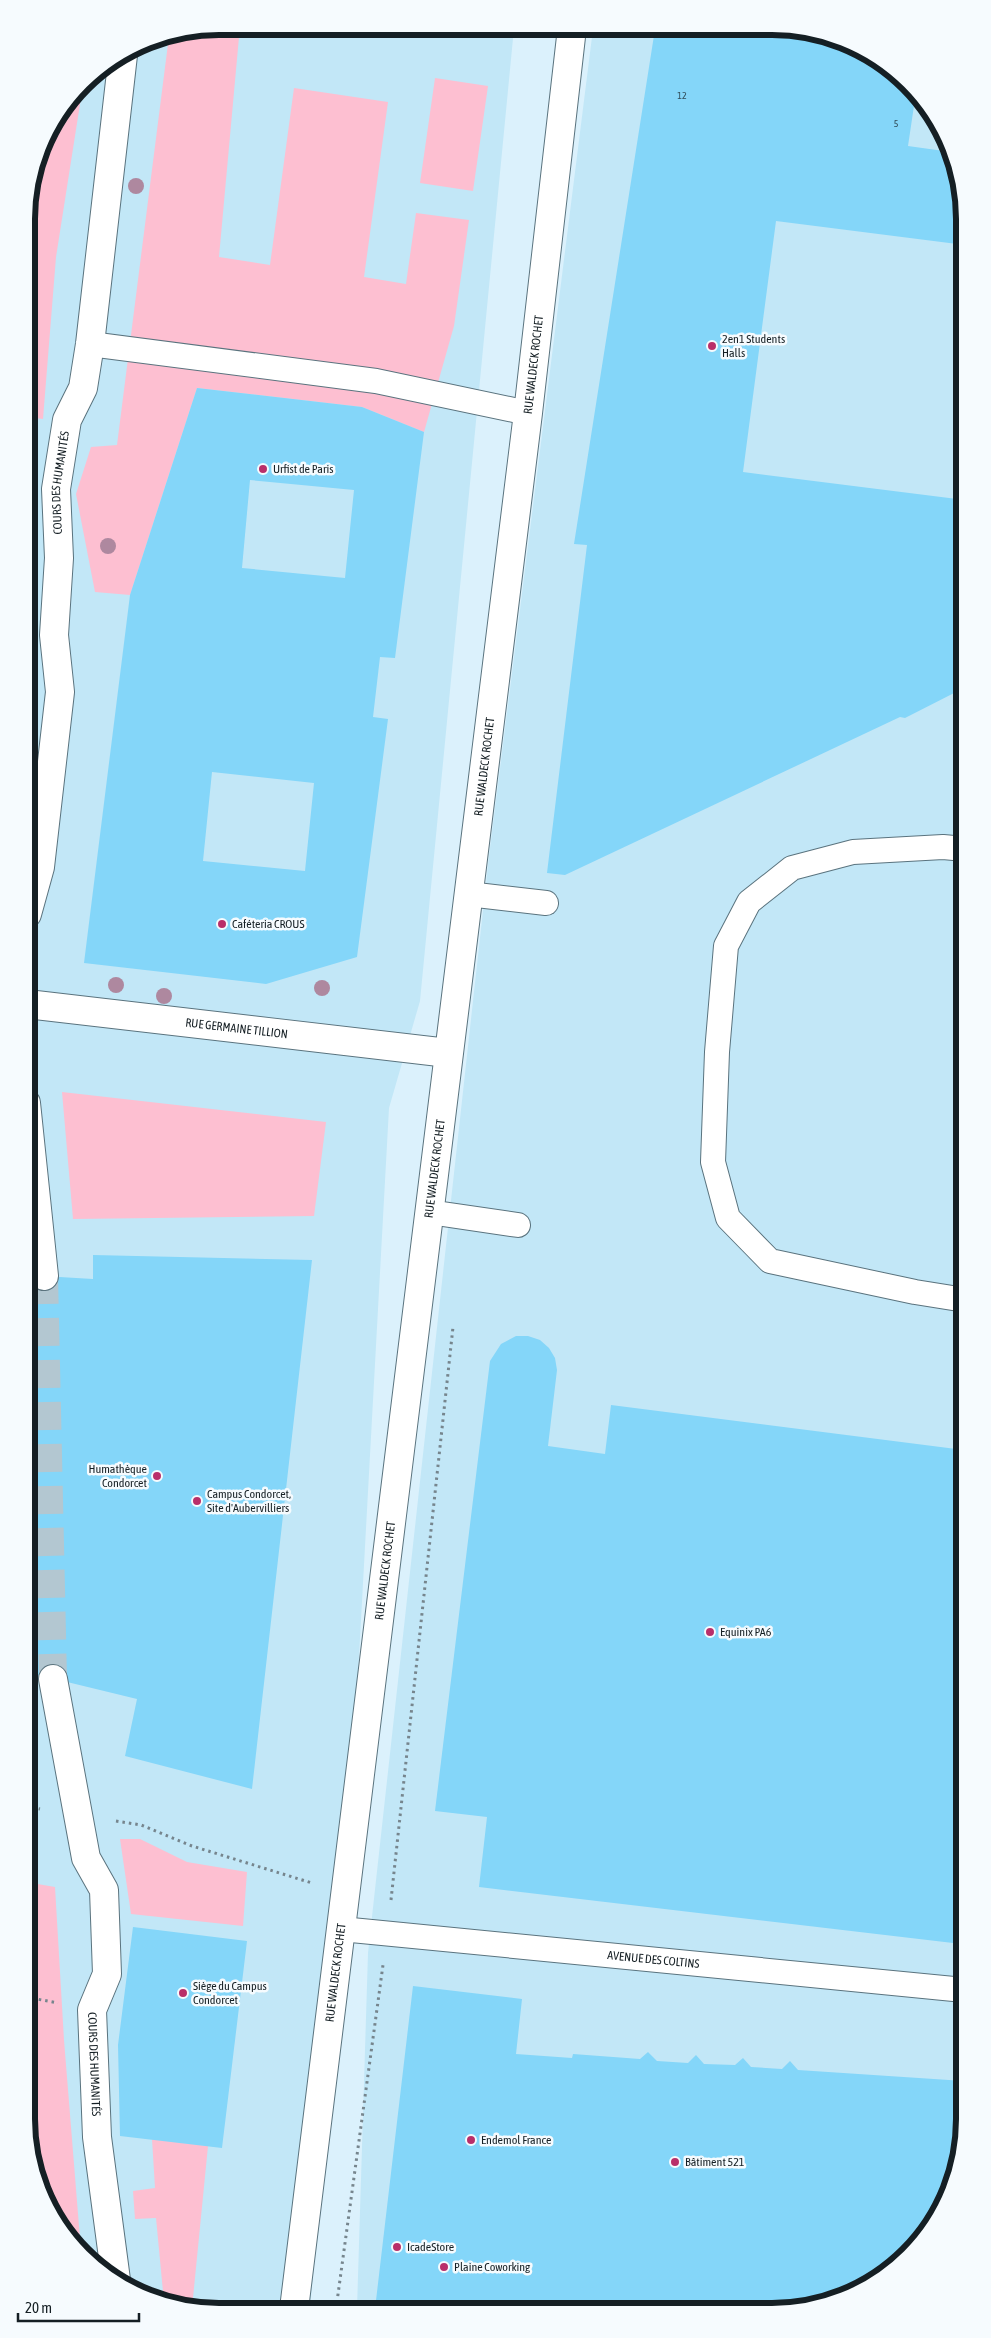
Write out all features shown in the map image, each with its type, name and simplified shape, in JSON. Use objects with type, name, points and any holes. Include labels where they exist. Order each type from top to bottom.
[{"type":"street","name":"RUE WALDECK ROCHET","points":[[295,2303],[528,413],[571,35]]},
{"type":"street","name":"COURS DES HUMANITÉS","points":[[35,884],[40,867],[60,692],[54,635],[59,558],[56,489],[67,420],[83,388],[90,344],[122,63]]},
{"type":"street","name":"RUE GERMAINE TILLION","points":[[35,1005],[448,1052]]},
{"type":"street","points":[[35,1190],[44,1276]]},
{"type":"street","name":"COURS DES HUMANITÉS","points":[[53,1679],[86,1858],[104,1890],[107,1974],[92,2010],[97,2137],[115,2270]]},
{"type":"lane","points":[[90,344],[376,381],[528,413]]},
{"type":"lane","points":[[956,848],[943,847],[853,852],[792,868],[749,902],[726,946],[717,1052],[713,1162],[728,1218],[770,1261],[915,1292],[956,1299]]},
{"type":"lane","points":[[468,894],[546,903]]},
{"type":"lane","points":[[429,1212],[518,1225]]},
{"type":"lane","name":"AVENUE DES COLTINS","points":[[341,1929],[956,1989]]},
{"type":"path","points":[[337,2303],[388,1933],[454,1317]]},
{"type":"path","points":[[35,1808],[141,1825],[192,1846],[346,1894]]},
{"type":"shaded area","name":"Campus Condorcet, Site d'Aubervilliers","points":[[207,35],[513,35],[420,1001],[389,1108],[346,1894],[311,2303],[207,2303],[172,2297],[149,2289],[127,2278],[107,2265],[89,2249],[66,2221],[54,2200],[45,2178],[35,2131],[35,207],[41,172],[49,149],[73,107],[107,73],[138,54],[160,45]]},
{"type":"shaded area","points":[[207,35],[239,35],[219,257],[270,265],[294,88],[388,102],[364,277],[406,284],[416,213],[469,220],[454,326],[424,432],[362,407],[197,388],[130,595],[95,592],[76,494],[91,447],[117,445],[168,42]]},
{"type":"shaded area","points":[[592,35],[784,35],[819,41],[842,49],[884,73],[918,107],[942,149],[950,172],[956,207],[956,2131],[950,2166],[942,2189],[918,2231],[902,2249],[874,2272],[842,2289],[819,2297],[784,2303],[357,2303],[368,1953],[489,856]]},
{"type":"shaded area","points":[[435,78],[488,86],[473,191],[420,183]]},
{"type":"shaded area","points":[[81,98],[56,257],[43,419],[35,418],[35,207],[41,172],[49,149],[66,117]]},
{"type":"shaded area","points":[[35,588],[37,589],[35,623]]},
{"type":"shaded area","points":[[62,1092],[326,1122],[314,1216],[73,1219]]},
{"type":"shaded area","points":[[120,1839],[140,1839],[187,1862],[247,1872],[243,1926],[131,1914]]},
{"type":"shaded area","points":[[35,1884],[55,1887],[64,2040],[80,2239],[66,2221],[49,2189],[41,2166],[35,2131]]},
{"type":"shaded area","points":[[152,2139],[208,2146],[193,2301],[163,2294],[156,2218],[135,2219],[133,2191],[155,2188]]},
{"type":"building","points":[[654,35],[784,35],[831,45],[853,54],[874,66],[902,89],[914,103],[908,146],[943,151],[950,172],[956,207],[956,244],[776,221],[743,472],[956,499],[956,692],[905,718],[900,717],[565,875],[547,873],[587,545],[574,544]]},
{"type":"building","points":[[197,388],[362,407],[424,432],[395,658],[380,657],[373,717],[388,719],[357,957],[266,984],[84,963],[130,595]],"holes":[[[250,480],[354,490],[345,578],[242,568]],[[212,772],[314,783],[305,871],[203,861]]]},
{"type":"building","name":"Humathèque Condorcet","points":[[93,1255],[312,1260],[252,1789],[125,1756],[137,1699],[35,1674],[35,1276],[93,1279]]},
{"type":"building","name":"Equinix PA6","points":[[516,1336],[528,1336],[540,1340],[549,1348],[555,1358],[557,1370],[548,1446],[605,1454],[611,1405],[956,1449],[956,1917],[953,1943],[479,1887],[487,1817],[435,1811],[490,1361],[501,1344]]},
{"type":"building","name":"Siège du Campus Condorcet","points":[[133,1927],[247,1941],[222,2148],[120,2136],[118,2045]]},
{"type":"building","name":"Bâtiment 521","points":[[413,1986],[522,1999],[516,2054],[572,2058],[573,2054],[640,2059],[648,2052],[657,2061],[688,2063],[696,2055],[704,2064],[735,2065],[743,2058],[751,2067],[782,2069],[790,2061],[798,2070],[956,2080],[956,2131],[950,2166],[942,2189],[931,2211],[918,2231],[884,2265],[842,2289],[819,2297],[784,2303],[376,2303]]},
{"type":"tunnel","points":[[44,1276],[53,1679]]},
{"type":"place","name":"2en1 Students Halls","points":[[712,346]]},
{"type":"place","name":"Urfist de Paris","points":[[263,469]]},
{"type":"place","name":"Caféteria CROUS","points":[[222,924]]},
{"type":"place","name":"Humathèque Condorcet","points":[[157,1476]]},
{"type":"place","name":"Campus Condorcet, Site d'Aubervilliers","points":[[197,1501]]},
{"type":"place","name":"Equinix PA6","points":[[710,1632]]},
{"type":"place","name":"Siège du Campus Condorcet","points":[[183,1993]]},
{"type":"place","name":"Endemol France","points":[[471,2140]]},
{"type":"place","name":"Bâtiment 521","points":[[675,2162]]},
{"type":"place","name":"IcadeStore","points":[[397,2247]]},
{"type":"place","name":"Plaine Coworking","points":[[444,2267]]}]
